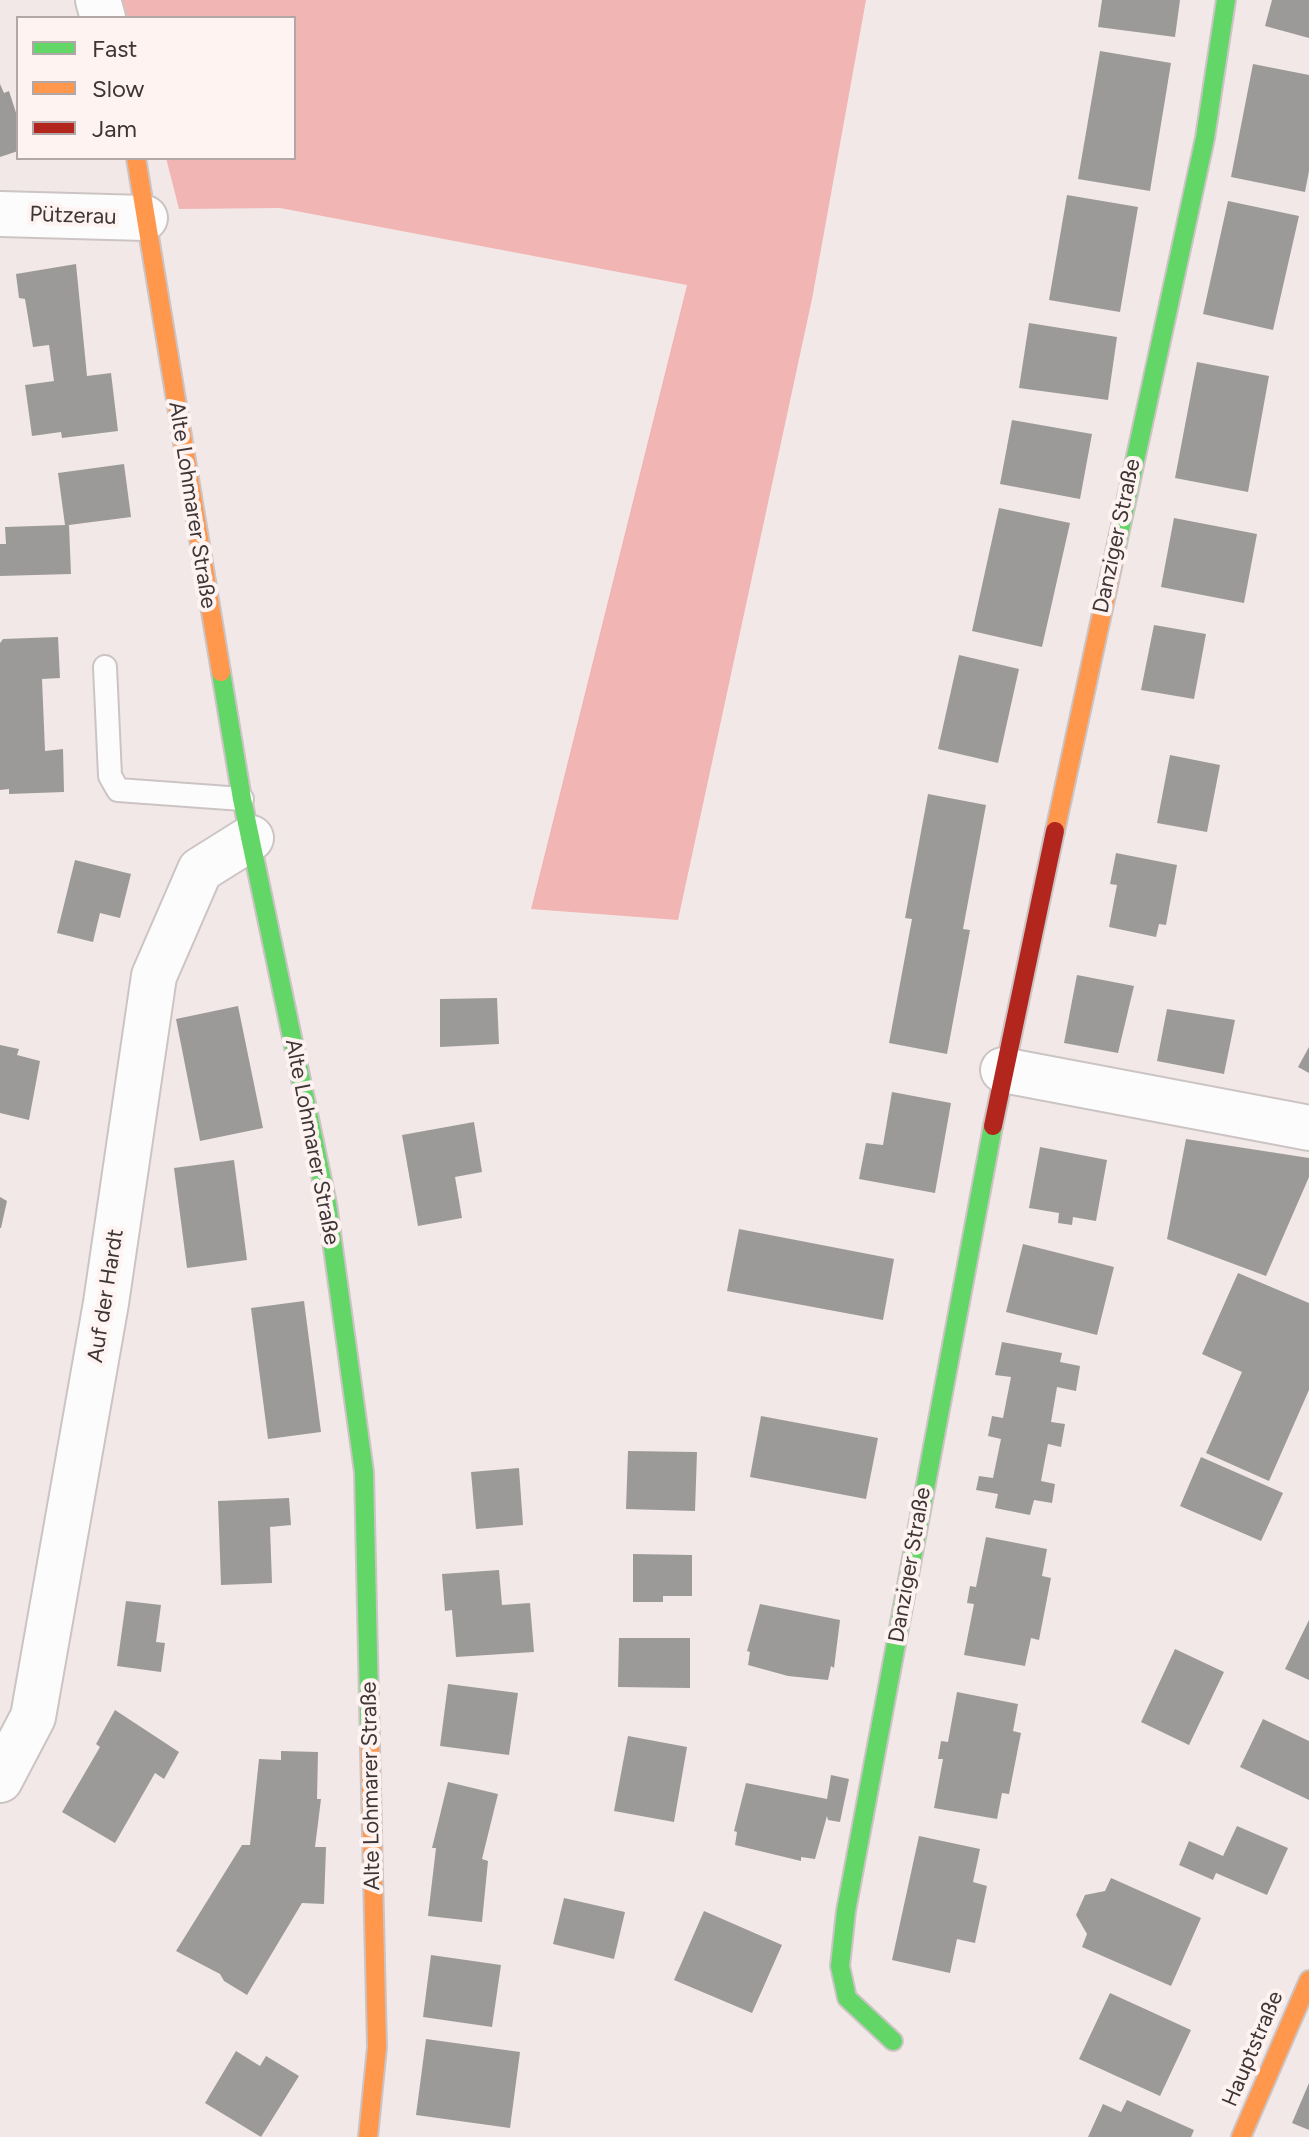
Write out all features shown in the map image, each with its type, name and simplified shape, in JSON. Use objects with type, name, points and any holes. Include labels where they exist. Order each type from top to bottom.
[{"type":"street","name":"Danziger Straße","points":[[893,2041],[847,1998],[840,1966],[846,1911],[1003,1070],[1205,138],[1226,0]]},
{"type":"street","name":"Alte Lohmarer Straße","points":[[136,160],[246,818],[327,1204],[364,1472],[377,2047],[368,2137]]},
{"type":"street","name":"Pützerau","points":[[0,214],[145,218]]},
{"type":"street","name":"Auf der Hardt","points":[[0,1780],[33,1717],[106,1303],[154,976],[200,870],[246,818]]},
{"type":"street","points":[[1003,1070],[1309,1128]]},
{"type":"street","name":"Hauptstraße","points":[[1241,2137],[1309,1980]]},
{"type":"lane","points":[[105,667],[110,776],[118,790],[246,818]]},
{"type":"shaded area","points":[[121,0],[866,0],[812,299],[678,920],[531,909],[687,285],[280,208],[179,209],[167,160],[296,160],[296,16],[126,16]]},
{"type":"building","points":[[1102,0],[1180,0],[1175,37],[1098,27]]},
{"type":"building","points":[[1272,0],[1309,0],[1309,38],[1265,26]]},
{"type":"building","points":[[1100,51],[1171,63],[1150,191],[1078,179]]},
{"type":"building","points":[[1253,64],[1309,75],[1309,171],[1305,192],[1231,177]]},
{"type":"building","points":[[0,84],[4,93],[9,91],[16,113],[16,152],[0,157]]},
{"type":"building","points":[[1067,195],[1138,207],[1120,312],[1049,300]]},
{"type":"building","points":[[1228,201],[1299,216],[1273,330],[1203,314]]},
{"type":"building","points":[[76,264],[87,376],[111,373],[118,431],[62,438],[61,432],[32,436],[25,385],[54,381],[49,345],[33,347],[25,299],[19,298],[16,274]]},
{"type":"building","points":[[1029,323],[1117,337],[1108,400],[1019,388]]},
{"type":"building","points":[[1197,362],[1269,376],[1248,492],[1175,478]]},
{"type":"building","points":[[1012,420],[1092,434],[1080,499],[1000,484]]},
{"type":"building","points":[[124,464],[131,517],[69,525],[71,574],[0,576],[0,544],[6,544],[5,527],[65,525],[58,473]]},
{"type":"building","points":[[999,508],[1070,523],[1042,647],[972,631]]},
{"type":"building","points":[[1174,518],[1257,534],[1244,603],[1161,587]]},
{"type":"building","points":[[1154,625],[1206,634],[1194,699],[1141,690]]},
{"type":"building","points":[[58,637],[60,678],[42,679],[45,751],[63,749],[64,792],[9,794],[9,789],[0,790],[0,643],[3,639]]},
{"type":"building","points":[[959,655],[1019,669],[998,763],[938,749]]},
{"type":"building","points":[[1170,755],[1220,765],[1207,832],[1157,823]]},
{"type":"building","points":[[928,794],[986,805],[963,929],[970,930],[947,1054],[889,1043],[912,919],[905,918]]},
{"type":"building","points":[[1116,853],[1177,865],[1166,925],[1159,924],[1156,937],[1109,927],[1117,885],[1110,884]]},
{"type":"building","points":[[75,860],[131,874],[120,918],[100,913],[93,942],[57,933]]},
{"type":"building","points":[[1077,975],[1134,986],[1118,1053],[1064,1043]]},
{"type":"building","points":[[497,998],[499,1044],[440,1047],[440,999]]},
{"type":"building","points":[[238,1006],[263,1128],[200,1141],[176,1019]]},
{"type":"building","points":[[1167,1009],[1235,1020],[1224,1074],[1157,1061]]},
{"type":"building","points":[[0,1045],[19,1049],[17,1055],[40,1061],[29,1120],[0,1113]]},
{"type":"building","points":[[1309,1047],[1309,1073],[1298,1067]]},
{"type":"building","points":[[892,1092],[951,1103],[935,1193],[859,1179],[866,1143],[883,1145]]},
{"type":"building","points":[[474,1122],[482,1172],[455,1177],[462,1218],[418,1226],[402,1135]]},
{"type":"building","points":[[1186,1139],[1309,1158],[1309,1177],[1266,1276],[1167,1239]]},
{"type":"building","points":[[1040,1147],[1107,1160],[1096,1221],[1073,1217],[1072,1225],[1058,1223],[1059,1213],[1029,1208]]},
{"type":"building","points":[[234,1160],[247,1260],[187,1268],[174,1168]]},
{"type":"building","points":[[0,1197],[7,1201],[1,1228],[0,1228]]},
{"type":"building","points":[[739,1229],[894,1259],[883,1320],[727,1291]]},
{"type":"building","points":[[1023,1244],[1114,1267],[1097,1335],[1006,1312]]},
{"type":"building","points":[[1238,1273],[1309,1303],[1309,1390],[1269,1481],[1206,1453],[1242,1372],[1202,1354]]},
{"type":"building","points":[[304,1301],[321,1432],[268,1439],[251,1308]]},
{"type":"building","points":[[1002,1342],[1062,1353],[1060,1362],[1080,1366],[1076,1391],[1057,1387],[1051,1422],[1065,1424],[1061,1447],[1048,1444],[1041,1481],[1055,1484],[1052,1503],[1034,1500],[1030,1515],[995,1508],[998,1494],[976,1490],[979,1476],[993,1478],[1001,1439],[988,1436],[992,1416],[1003,1418],[1011,1377],[995,1375]]},
{"type":"building","points":[[761,1416],[878,1438],[866,1499],[750,1477]]},
{"type":"building","points":[[628,1451],[697,1452],[695,1511],[626,1509]]},
{"type":"building","points":[[1201,1457],[1283,1493],[1261,1541],[1180,1506]]},
{"type":"building","points":[[519,1468],[523,1525],[476,1529],[471,1472]]},
{"type":"building","points":[[289,1498],[291,1525],[270,1527],[272,1583],[221,1585],[218,1501]]},
{"type":"building","points":[[986,1537],[1047,1549],[1042,1576],[1051,1578],[1039,1640],[1031,1638],[1025,1666],[964,1655],[974,1604],[967,1603],[970,1586],[976,1587]]},
{"type":"building","points":[[633,1554],[692,1555],[692,1596],[663,1596],[663,1602],[633,1602]]},
{"type":"building","points":[[499,1570],[502,1605],[530,1603],[534,1652],[456,1657],[452,1610],[445,1611],[442,1574]]},
{"type":"building","points":[[126,1601],[161,1605],[156,1642],[165,1643],[161,1672],[117,1666]]},
{"type":"building","points":[[760,1604],[840,1620],[834,1668],[831,1666],[828,1680],[788,1676],[748,1665],[750,1652],[747,1651]]},
{"type":"building","points":[[1309,1620],[1309,1680],[1285,1669]]},
{"type":"building","points":[[619,1638],[690,1638],[690,1688],[618,1687]]},
{"type":"building","points":[[1175,1649],[1224,1672],[1189,1745],[1141,1722]]},
{"type":"building","points":[[448,1684],[518,1693],[509,1755],[440,1746]]},
{"type":"building","points":[[957,1692],[1018,1704],[1013,1731],[1021,1733],[1009,1794],[1002,1793],[997,1819],[934,1808],[943,1759],[938,1759],[941,1741],[948,1742]]},
{"type":"building","points":[[115,1710],[179,1752],[164,1779],[155,1773],[115,1843],[62,1812],[100,1747],[96,1744]]},
{"type":"building","points":[[1263,1719],[1309,1741],[1309,1800],[1240,1767]]},
{"type":"building","points":[[628,1736],[687,1747],[674,1822],[614,1811]]},
{"type":"building","points":[[281,1751],[318,1752],[317,1799],[321,1799],[315,1847],[326,1847],[324,1904],[302,1903],[247,1995],[224,1981],[220,1974],[176,1951],[242,1845],[250,1845],[259,1759],[281,1760]]},
{"type":"building","points":[[831,1775],[849,1779],[840,1822],[828,1820],[827,1816],[815,1859],[801,1857],[801,1861],[735,1845],[737,1832],[734,1831],[746,1783],[827,1799]]},
{"type":"building","points":[[448,1782],[498,1794],[482,1859],[488,1861],[482,1922],[428,1916],[436,1848],[432,1848]]},
{"type":"building","points":[[1237,1826],[1288,1848],[1267,1895],[1216,1873],[1213,1880],[1179,1865],[1189,1841],[1223,1856]]},
{"type":"building","points":[[919,1836],[980,1849],[973,1882],[987,1886],[975,1943],[957,1939],[950,1973],[892,1960]]},
{"type":"building","points":[[1111,1878],[1201,1918],[1171,1986],[1082,1947],[1087,1934],[1076,1915],[1085,1895],[1105,1891]]},
{"type":"building","points":[[564,1898],[625,1912],[614,1959],[553,1944]]},
{"type":"building","points":[[704,1911],[782,1945],[752,2013],[674,1980]]},
{"type":"building","points":[[431,1955],[501,1965],[492,2027],[423,2017]]},
{"type":"building","points":[[1110,1993],[1191,2030],[1160,2096],[1079,2059]]},
{"type":"building","points":[[426,2039],[520,2052],[510,2128],[416,2115]]},
{"type":"building","points":[[236,2051],[260,2066],[266,2056],[299,2076],[261,2137],[205,2103]]},
{"type":"building","points":[[1309,2083],[1309,2130],[1292,2123]]},
{"type":"building","points":[[1127,2100],[1194,2130],[1191,2137],[1088,2137],[1103,2104],[1121,2112]]},
{"type":"traffic: fast","points":[[1115,553],[1205,138],[1226,0]]},
{"type":"traffic: fast","points":[[221,672],[242,799],[327,1204],[364,1472],[370,1747]]},
{"type":"traffic: fast","points":[[893,2041],[847,1998],[840,1966],[846,1911],[993,1126]]},
{"type":"traffic: slow","points":[[136,160],[221,672]]},
{"type":"traffic: slow","points":[[1055,831],[1115,553]]},
{"type":"traffic: slow","points":[[368,2137],[377,2047],[370,1747]]},
{"type":"traffic: slow","points":[[1241,2137],[1309,1980]]},
{"type":"traffic: jam","points":[[993,1126],[1055,831]]}]
